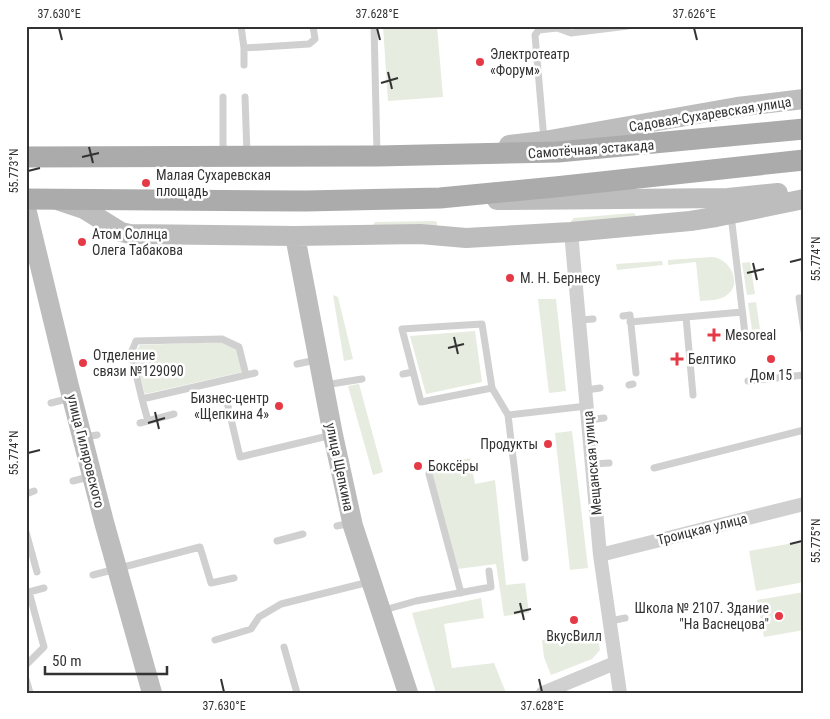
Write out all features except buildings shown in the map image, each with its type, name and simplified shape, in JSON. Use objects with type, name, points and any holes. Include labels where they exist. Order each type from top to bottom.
[{"type":"main road","name":"Садовая-Сухаревская улица","points":[[378,156],[544,141],[737,107],[804,99]]},
{"type":"main road","name":"Самотёчная эстакада","points":[[378,156],[558,152],[739,136],[804,128]]},
{"type":"main road","points":[[26,157],[378,156]]},
{"type":"main road","points":[[440,198],[804,160]]},
{"type":"main road","points":[[58,200],[84,209],[120,232],[130,234],[295,236],[420,234],[466,238],[571,232],[690,221],[730,206],[804,190]]},
{"type":"main road","points":[[26,199],[306,201],[440,198],[730,206],[804,199]]},
{"type":"main road","name":"улица Гиляровского","points":[[26,208],[72,398],[90,436],[92,476],[149,692]]},
{"type":"main road","name":"улица Щепкина","points":[[295,236],[333,435],[344,524],[371,581],[408,693]]},
{"type":"street","name":"Мещанская улица","points":[[571,232],[578,320],[593,389],[588,413],[600,555],[620,693]]},
{"type":"street","name":"Троицкая улица","points":[[600,555],[804,504]]},
{"type":"street","points":[[543,693],[615,663]]},
{"type":"lane","points":[[242,26],[244,65]]},
{"type":"lane","points":[[244,48],[309,44],[315,39],[313,26]]},
{"type":"lane","points":[[374,26],[378,156]]},
{"type":"lane","points":[[544,141],[535,35],[541,28],[557,28],[571,33],[628,26]]},
{"type":"lane","points":[[245,96],[247,157]]},
{"type":"lane","points":[[223,97],[223,157]]},
{"type":"lane","points":[[730,206],[746,334]]},
{"type":"lane","points":[[804,298],[799,298],[804,331]]},
{"type":"lane","points":[[630,322],[742,312]]},
{"type":"lane","points":[[623,316],[630,315],[636,373]]},
{"type":"lane","points":[[686,317],[693,395]]},
{"type":"lane","points":[[578,320],[593,319]]},
{"type":"lane","points":[[492,388],[421,402],[402,329],[482,324],[492,388],[508,415],[525,558]]},
{"type":"lane","points":[[148,421],[131,353],[136,341],[222,339],[239,347],[246,375]]},
{"type":"lane","points":[[297,364],[319,360]]},
{"type":"lane","points":[[403,374],[413,372]]},
{"type":"lane","points":[[142,399],[254,373]]},
{"type":"lane","points":[[748,382],[804,375]]},
{"type":"lane","points":[[323,385],[362,379]]},
{"type":"lane","points":[[52,403],[72,398]]},
{"type":"lane","points":[[227,402],[240,457],[333,435]]},
{"type":"lane","points":[[508,415],[588,413],[604,418]]},
{"type":"lane","points":[[140,423],[174,414]]},
{"type":"lane","points":[[654,468],[804,430]]},
{"type":"lane","points":[[593,464],[610,463]]},
{"type":"lane","points":[[429,474],[460,593]]},
{"type":"lane","points":[[72,482],[92,476]]},
{"type":"lane","points":[[26,494],[34,491]]},
{"type":"lane","points":[[26,532],[37,572]]},
{"type":"lane","points":[[277,541],[303,534]]},
{"type":"lane","points":[[93,575],[200,547],[211,584],[234,578]]},
{"type":"lane","points":[[381,611],[416,601],[491,587],[488,571]]},
{"type":"lane","points":[[216,640],[251,629],[259,617],[281,604],[371,581]]},
{"type":"lane","points":[[26,665],[44,647],[29,592],[44,588]]},
{"type":"lane","points":[[610,621],[625,618]]},
{"type":"lane","points":[[284,647],[297,693]]},
{"type":"lane","points":[[26,680],[30,693]]},
{"type":"shaded area","points":[[383,26],[437,26],[443,97],[388,101]]},
{"type":"shaded area","points":[[633,213],[636,217],[572,223],[571,221],[574,218]]},
{"type":"shaded area","points":[[375,222],[437,222],[437,226],[373,226]]},
{"type":"shaded area","points":[[718,258],[729,267],[734,278],[734,285],[732,290],[724,297],[700,301],[696,262],[668,265],[668,260]]},
{"type":"shaded area","points":[[662,261],[663,265],[617,270],[616,264]]},
{"type":"shaded area","points":[[750,262],[755,294],[747,295],[742,263]]},
{"type":"shaded area","points":[[333,295],[338,297],[353,359],[344,361]]},
{"type":"shaded area","points":[[538,299],[556,299],[566,391],[549,393]]},
{"type":"shaded area","points":[[756,302],[760,329],[752,330],[748,303]]},
{"type":"shaded area","points":[[475,331],[482,382],[426,394],[410,336]]},
{"type":"shaded area","points":[[221,342],[237,349],[242,372],[145,394],[134,355],[140,345]]},
{"type":"shaded area","points":[[359,384],[383,472],[373,475],[348,386]]},
{"type":"shaded area","points":[[572,431],[588,568],[570,570],[555,433]]},
{"type":"shaded area","points":[[470,458],[475,484],[495,480],[506,585],[525,583],[529,613],[504,616],[496,564],[457,569],[430,467]]},
{"type":"shaded area","points":[[804,541],[804,582],[756,591],[749,551]]},
{"type":"shaded area","name":"Школа № 2107. Здание \"На Васнецова\"","points":[[804,592],[804,630],[764,637],[757,600]]},
{"type":"shaded area","points":[[481,598],[484,618],[444,624],[452,668],[494,663],[506,693],[436,693],[412,613]]},
{"type":"shaded area","points":[[597,633],[600,650],[592,659],[551,675],[544,657],[542,640]]},
{"type":"place","name":"Электротеатр «Форум»","points":[[480,62]]},
{"type":"place","name":"Малая Сухаревская площадь","points":[[146,183]]},
{"type":"place","name":"Атом Солнца Олега Табакова","points":[[82,242]]},
{"type":"place","name":"М. Н. Бернесу","points":[[510,278]]},
{"type":"place","name":"Mesoreal","points":[[714,335]]},
{"type":"place","name":"Белтико","points":[[677,359]]},
{"type":"place","name":"Дом 15","points":[[771,359]]},
{"type":"place","name":"Отделение связи №129090","points":[[83,363]]},
{"type":"place","name":"Бизнес-центр «Щепкина 4»","points":[[279,406]]},
{"type":"place","name":"Продукты","points":[[548,444]]},
{"type":"place","name":"Боксёры","points":[[418,466]]},
{"type":"place","name":"Школа № 2107. Здание \"На Васнецова\"","points":[[779,616]]},
{"type":"place","name":"ВкусВилл","points":[[574,620]]}]
